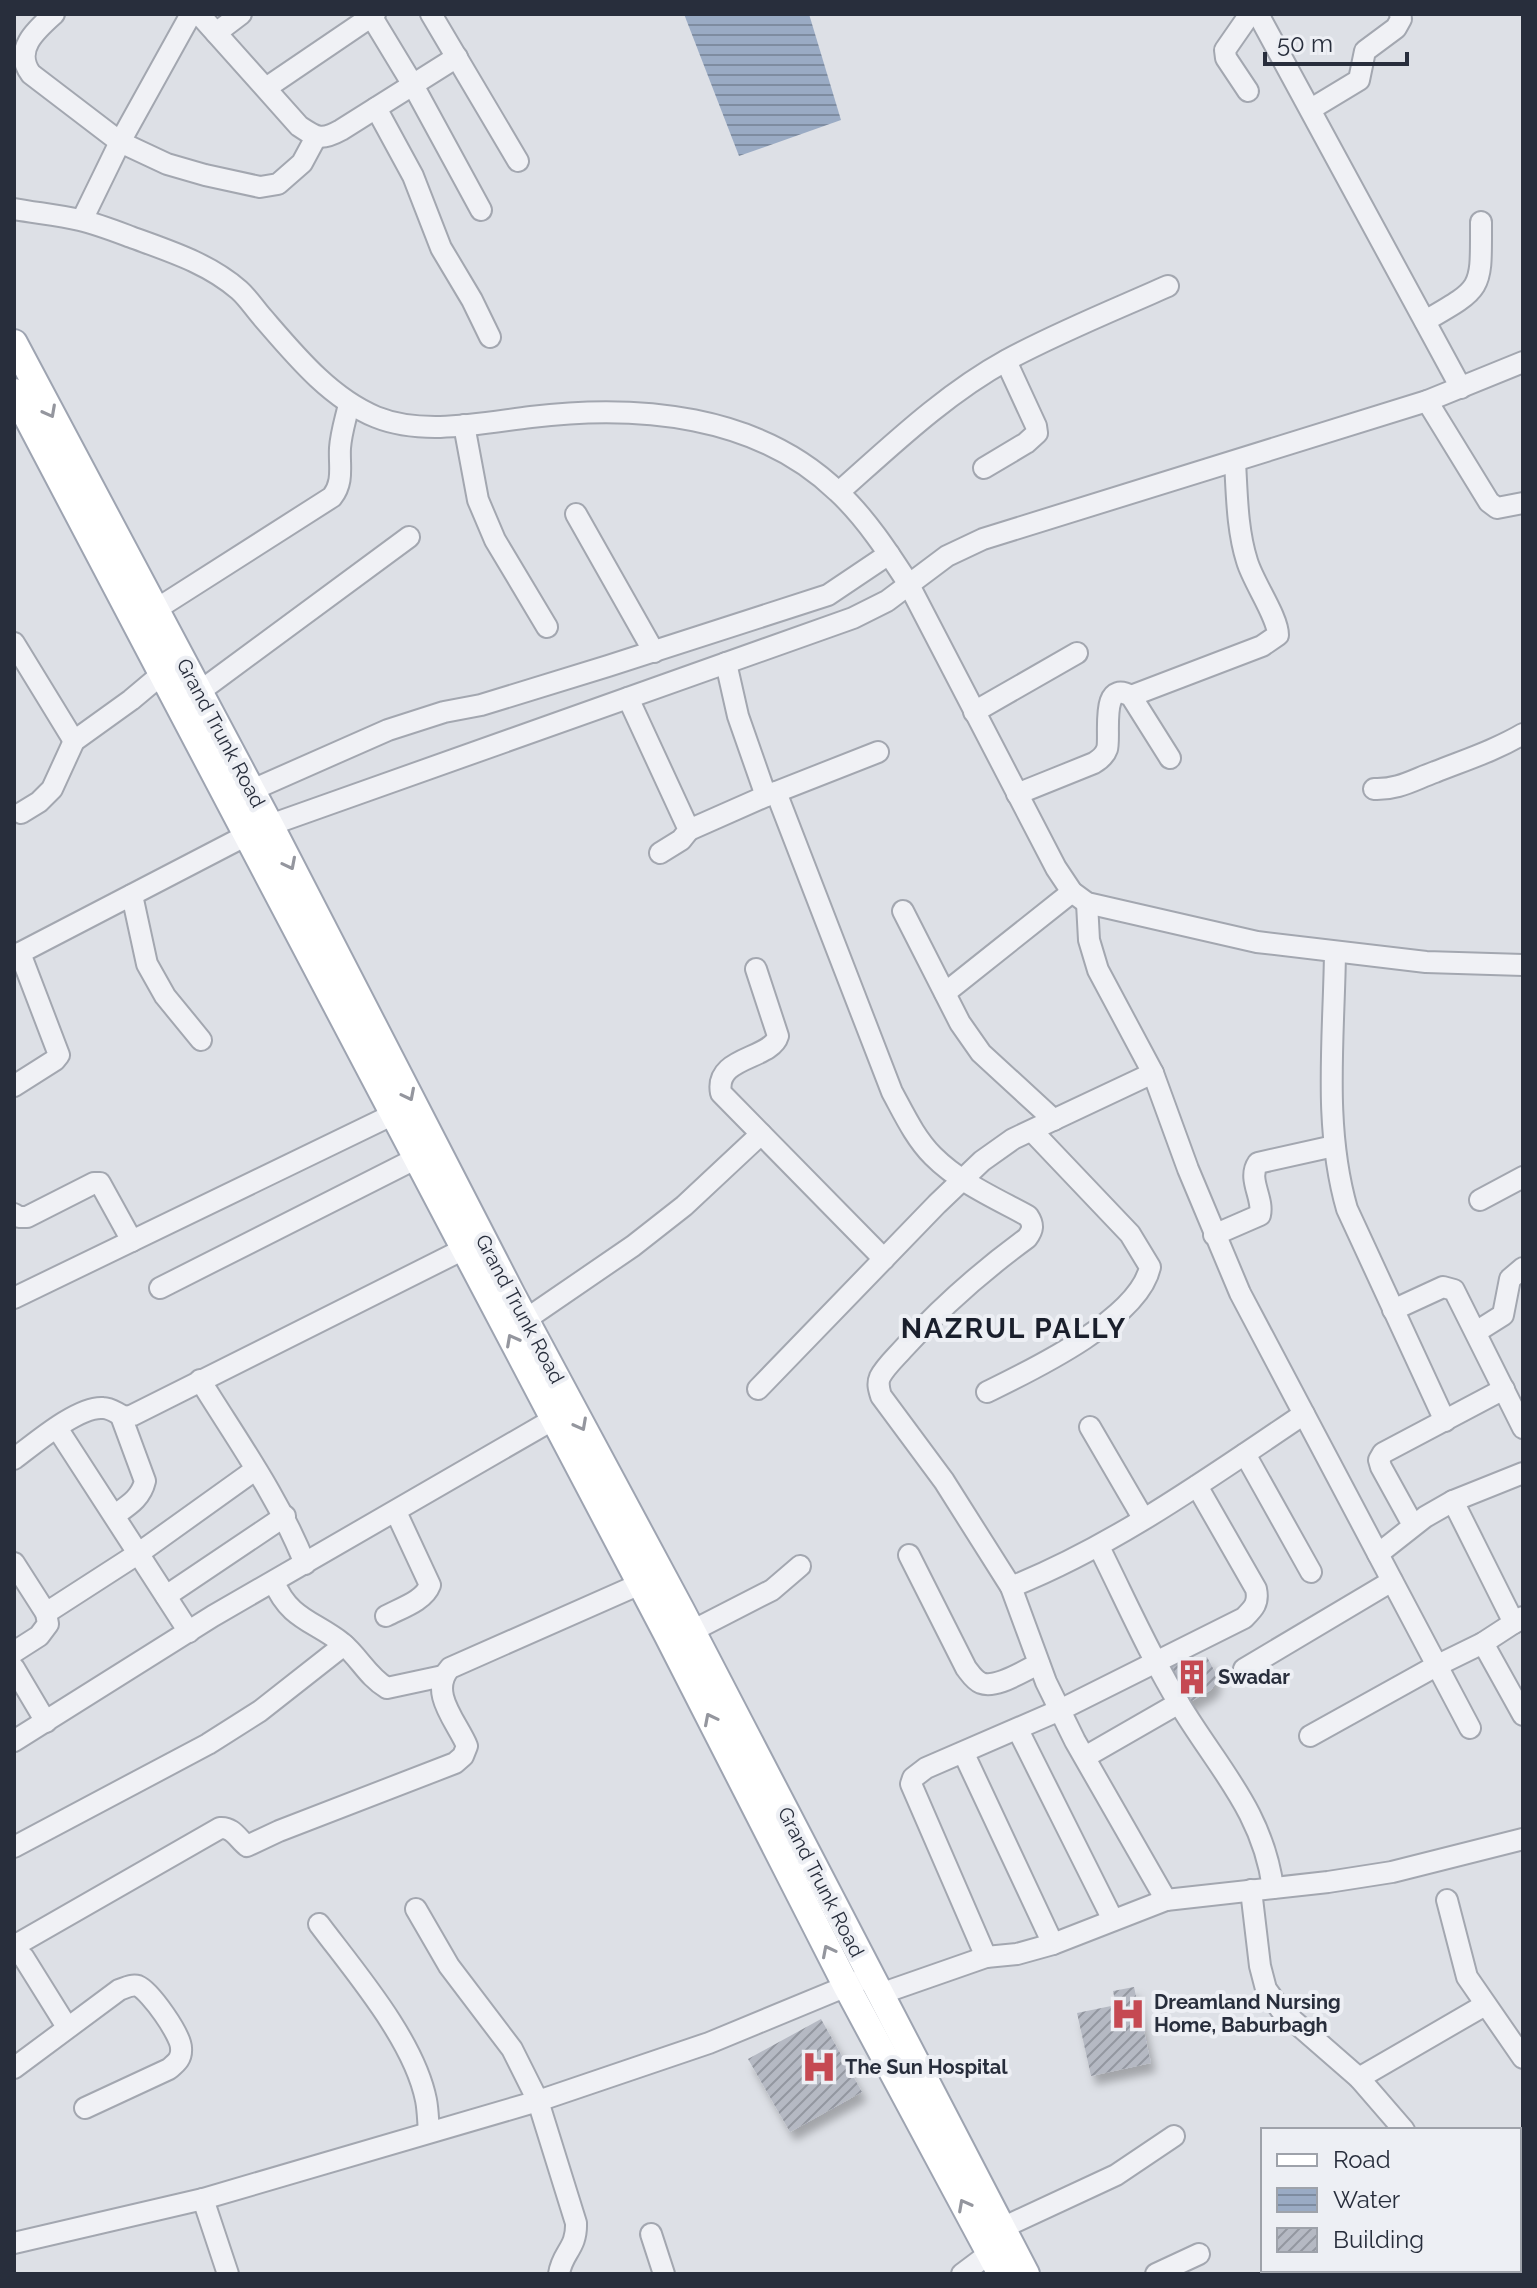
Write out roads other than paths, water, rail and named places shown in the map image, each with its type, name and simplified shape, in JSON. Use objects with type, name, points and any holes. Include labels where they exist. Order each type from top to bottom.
[{"type":"main road","name":"Grand Trunk Road","points":[[14,343],[252,790],[259,830],[394,1114],[464,1249],[640,1584],[1026,2274]]},
{"type":"main road","name":"Grand Trunk Road","points":[[14,392],[162,674],[259,830],[692,1631],[865,1986],[995,2264]]},
{"type":"street","points":[[54,14],[29,41],[23,53],[24,65],[31,74],[120,142],[167,164],[260,187],[278,184],[291,174],[302,163],[316,137]]},
{"type":"street","points":[[82,220],[120,142],[191,14]]},
{"type":"street","points":[[199,14],[299,126],[316,137],[329,136],[457,57]]},
{"type":"street","points":[[216,33],[241,14]]},
{"type":"street","points":[[431,14],[518,161]]},
{"type":"street","points":[[1248,91],[1226,58],[1225,50],[1250,14]]},
{"type":"street","points":[[1258,14],[1461,388]]},
{"type":"street","points":[[1311,109],[1359,80],[1365,51],[1396,28],[1400,14]]},
{"type":"street","points":[[266,88],[372,15],[481,210]]},
{"type":"street","points":[[376,108],[413,176],[441,248],[490,337]]},
{"type":"street","points":[[14,209],[82,220],[186,257],[215,273],[241,291],[301,361],[349,404],[379,418],[412,426],[464,425],[548,415],[651,414],[734,429],[795,457],[839,492],[908,583],[1056,868],[1080,898],[1098,970],[1153,1073],[1214,1235],[1240,1293],[1470,1728]]},
{"type":"street","points":[[1425,321],[1460,301],[1477,284],[1481,272],[1481,222]]},
{"type":"street","points":[[839,492],[908,430],[1006,361],[1168,286]]},
{"type":"street","points":[[984,468],[1037,433],[1006,361]]},
{"type":"street","points":[[14,1086],[59,1055],[17,954],[259,830],[853,618],[887,601],[947,556],[983,539],[1427,401],[1523,362]]},
{"type":"street","points":[[1427,401],[1489,502],[1497,508],[1523,503]]},
{"type":"street","points":[[155,610],[332,497],[339,489],[341,479],[340,445],[349,404]]},
{"type":"street","points":[[464,425],[478,500],[495,540],[547,627]]},
{"type":"street","points":[[1131,696],[1262,646],[1278,635],[1278,626],[1257,588],[1241,538],[1235,462]]},
{"type":"street","points":[[576,514],[654,652]]},
{"type":"street","points":[[199,692],[409,537]]},
{"type":"street","points":[[252,790],[388,730],[654,652],[828,595],[889,554]]},
{"type":"street","points":[[14,643],[74,741]]},
{"type":"street","points":[[974,712],[1077,653]]},
{"type":"street","points":[[726,663],[738,716],[892,1092],[910,1125],[931,1155],[961,1180],[1028,1216],[1032,1223],[1032,1231],[930,1320],[880,1376],[878,1386],[881,1396],[959,1504],[1011,1587],[1039,1664],[1060,1710],[1166,1900]]},
{"type":"street","points":[[21,813],[52,789],[74,741],[162,674]]},
{"type":"street","points":[[1017,794],[1102,757],[1108,748],[1108,707],[1112,699],[1124,692],[1131,696],[1170,758]]},
{"type":"street","points":[[628,698],[689,830]]},
{"type":"street","points":[[1374,789],[1390,790],[1405,785],[1470,761],[1523,734]]},
{"type":"street","points":[[660,853],[681,840],[689,830],[878,752]]},
{"type":"street","points":[[132,895],[147,964],[165,996],[201,1040]]},
{"type":"street","points":[[945,993],[1080,898],[1257,942],[1426,962],[1523,965]]},
{"type":"street","points":[[903,911],[960,1023],[981,1053],[1054,1120]]},
{"type":"street","points":[[1335,952],[1334,1146],[1338,1177],[1347,1209],[1445,1421]]},
{"type":"street","points":[[756,969],[778,1036],[776,1043],[732,1068],[720,1084],[721,1093],[884,1259]]},
{"type":"street","points":[[758,1389],[961,1180],[992,1154],[1032,1131],[1153,1073]]},
{"type":"street","points":[[14,1298],[394,1114]]},
{"type":"street","points":[[987,1392],[1050,1361],[1111,1319],[1147,1282],[1150,1267],[1130,1234],[1032,1131]]},
{"type":"street","points":[[525,1320],[633,1246],[684,1206],[761,1134]]},
{"type":"street","points":[[1214,1235],[1260,1215],[1253,1175],[1258,1163],[1334,1146]]},
{"type":"street","points":[[160,1288],[417,1158]]},
{"type":"street","points":[[1480,1200],[1523,1177]]},
{"type":"street","points":[[14,1214],[27,1217],[94,1183],[100,1183],[132,1241]]},
{"type":"street","points":[[16,1454],[79,1414],[98,1407],[121,1416],[133,1415],[464,1249]]},
{"type":"street","points":[[1476,1332],[1503,1315],[1510,1279],[1523,1268]]},
{"type":"street","points":[[1393,1310],[1443,1287],[1449,1287],[1458,1295],[1523,1428]]},
{"type":"street","points":[[200,1380],[285,1516],[305,1564]]},
{"type":"street","points":[[1413,1525],[1381,1467],[1379,1460],[1383,1453],[1504,1389]]},
{"type":"street","points":[[1011,1587],[1099,1547],[1304,1414]]},
{"type":"street","points":[[115,1515],[143,1492],[145,1481],[121,1416]]},
{"type":"street","points":[[14,1741],[189,1632],[554,1419]]},
{"type":"street","points":[[1090,1427],[1143,1518]]},
{"type":"street","points":[[57,1428],[189,1632]]},
{"type":"street","points":[[1245,1454],[1311,1572]]},
{"type":"street","points":[[46,1613],[139,1553],[255,1470]]},
{"type":"street","points":[[1378,1554],[1413,1525],[1453,1501],[1523,1473]]},
{"type":"street","points":[[986,1957],[911,1784],[913,1778],[926,1768],[1018,1730],[1244,1618],[1258,1600],[1256,1589],[1197,1486]]},
{"type":"street","points":[[1310,1736],[1483,1643],[1519,1620],[1453,1501]]},
{"type":"street","points":[[386,1616],[420,1598],[430,1585],[396,1512]]},
{"type":"street","points":[[166,1596],[285,1516]]},
{"type":"street","points":[[1099,1547],[1179,1703],[1257,1825],[1269,1860],[1273,1888]]},
{"type":"street","points":[[909,1555],[966,1668],[974,1678],[982,1684],[992,1684],[1039,1664]]},
{"type":"street","points":[[14,1563],[46,1613],[48,1624],[46,1630],[14,1652]]},
{"type":"street","points":[[692,1631],[772,1590],[800,1566]]},
{"type":"street","points":[[1244,1669],[1392,1581]]},
{"type":"street","points":[[274,1582],[290,1609],[344,1645],[375,1681],[387,1688],[443,1676]]},
{"type":"street","points":[[67,2027],[24,1958],[14,1948],[220,1828],[233,1832],[247,1846],[455,1763],[463,1756],[467,1746],[440,1688],[443,1676],[450,1668],[640,1584]]},
{"type":"street","points":[[1483,1643],[1523,1715]]},
{"type":"street","points":[[14,1847],[208,1744],[260,1711],[344,1645]]},
{"type":"street","points":[[14,1668],[46,1722]]},
{"type":"street","points":[[1085,1757],[1179,1703]]},
{"type":"street","points":[[1018,1730],[1113,1920]]},
{"type":"street","points":[[964,1754],[1053,1944]]},
{"type":"street","points":[[14,2243],[203,2199],[538,2101],[865,1986],[1053,1944],[1166,1900],[1392,1872],[1522,1843]]},
{"type":"street","points":[[1251,1890],[1260,1966],[1266,1989],[1291,2020],[1359,2078],[1402,2128]]},
{"type":"street","points":[[1447,1900],[1467,1977],[1523,2058]]},
{"type":"street","points":[[416,1909],[449,1966],[512,2049],[538,2101],[576,2223],[577,2237],[562,2260],[559,2274]]},
{"type":"street","points":[[319,1924],[370,1992],[416,2068],[426,2099],[429,2132]]},
{"type":"street","points":[[14,2068],[119,1990],[138,1986],[147,1993],[180,2041],[182,2050],[179,2061],[169,2069],[85,2108]]},
{"type":"street","points":[[1359,2078],[1485,2005]]},
{"type":"street","points":[[1002,2228],[1116,2175],[1174,2136]]},
{"type":"street","points":[[203,2199],[228,2274]]},
{"type":"street","points":[[651,2234],[664,2274]]},
{"type":"street","points":[[1156,2274],[1199,2254]]},
{"type":"street","points":[[962,2274],[995,2264]]},
{"type":"water","points":[[684,14],[809,14],[841,120],[739,156]]},
{"type":"place","name":"Swadar","points":[[1192,1677]]},
{"type":"place","name":"Dreamland Nursing Home, Baburbagh","points":[[1128,2014]]},
{"type":"place","name":"The Sun Hospital","points":[[819,2067]]},
{"type":"district","name":"NAZRUL PALLY","points":[[1014,1328]]}]
